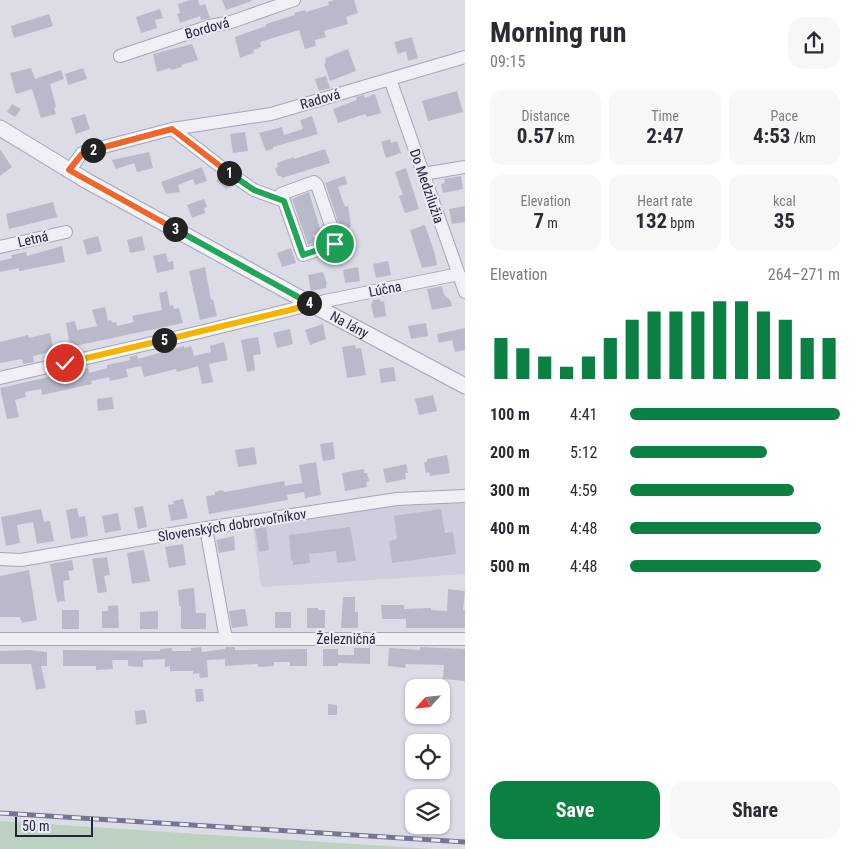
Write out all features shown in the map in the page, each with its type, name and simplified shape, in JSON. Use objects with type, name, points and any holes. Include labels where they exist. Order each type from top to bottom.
[{"type":"street","name":"Bordová","points":[[120,56],[210,26],[231,22],[294,0]]},
{"type":"street","name":"Radová","points":[[69,170],[82,154],[172,129],[271,114],[465,57]]},
{"type":"street","name":"Do Medzilužia","points":[[390,78],[465,292]]},
{"type":"street","name":"Na lány","points":[[0,128],[69,170],[311,304],[465,386]]},
{"type":"street","points":[[172,129],[254,190],[284,201]]},
{"type":"street","points":[[423,174],[465,167]]},
{"type":"street","points":[[314,182],[317,185],[336,240],[335,244],[303,255],[284,201],[281,194],[314,182]]},
{"type":"street","name":"Letná","points":[[0,247],[66,232]]},
{"type":"street","name":"Lúčna","points":[[0,378],[219,328],[311,304],[459,274]]},
{"type":"street","name":"Slovenských dobrovoľníkov","points":[[0,559],[21,560],[206,528],[397,499],[465,496]]},
{"type":"street","points":[[206,528],[226,639]]},
{"type":"street","name":"Železničná","points":[[0,640],[465,639]]},
{"type":"shaded area","points":[[465,502],[465,574],[261,587],[253,526],[388,507]]},
{"type":"green space","points":[[0,821],[431,849],[0,849]]},
{"type":"building","points":[[190,0],[198,0],[200,6],[205,4],[210,18],[201,20],[200,16],[180,23],[177,14],[180,13],[178,4]]},
{"type":"building","points":[[222,0],[251,0],[252,1],[226,10]]},
{"type":"building","points":[[334,0],[354,0],[358,13],[346,17],[348,24],[324,31],[326,37],[315,40],[316,46],[305,49],[299,30],[260,42],[261,47],[253,50],[254,53],[240,58],[235,37],[266,26],[266,24],[295,15],[294,13],[305,10],[306,12],[329,5],[328,2]]},
{"type":"building","points":[[160,9],[163,18],[155,20],[157,28],[141,33],[136,17]]},
{"type":"building","points":[[49,14],[53,26],[14,38],[11,26]]},
{"type":"building","points":[[412,37],[418,58],[408,61],[406,51],[398,54],[394,42]]},
{"type":"building","points":[[192,44],[198,60],[181,65],[182,67],[157,72],[153,54]]},
{"type":"building","points":[[348,49],[356,71],[330,81],[324,64],[326,63],[325,58]]},
{"type":"building","points":[[31,68],[35,79],[61,70],[64,79],[50,84],[56,114],[41,118],[32,89],[16,94],[10,73]]},
{"type":"building","points":[[83,68],[87,79],[68,85],[65,74]]},
{"type":"building","points":[[326,76],[330,88],[319,91],[315,79]]},
{"type":"building","points":[[457,91],[463,112],[428,121],[422,101]]},
{"type":"building","points":[[375,94],[381,113],[367,117],[365,114],[338,123],[333,109],[357,100],[356,97],[364,95],[365,98]]},
{"type":"building","points":[[12,104],[21,109],[15,117],[7,112]]},
{"type":"building","points":[[85,114],[90,129],[76,134],[71,118]]},
{"type":"building","points":[[312,116],[318,134],[273,147],[273,149],[266,151],[259,133],[282,127],[284,135],[303,129],[300,120]]},
{"type":"building","points":[[245,132],[248,151],[233,153],[230,134]]},
{"type":"building","points":[[390,139],[391,143],[397,141],[401,153],[386,158],[381,142]]},
{"type":"building","points":[[0,149],[12,167],[0,176]]},
{"type":"building","points":[[325,149],[330,163],[282,178],[278,176],[275,168],[278,167],[277,163]]},
{"type":"building","points":[[149,152],[153,168],[137,172],[134,163],[116,169],[112,160]]},
{"type":"building","points":[[202,167],[207,181],[195,185],[193,179],[178,185],[180,192],[166,194],[161,182]]},
{"type":"building","points":[[406,168],[419,209],[405,213],[399,196],[403,195],[395,172]]},
{"type":"building","points":[[345,176],[347,184],[338,187],[345,207],[348,206],[351,227],[341,230],[325,183]]},
{"type":"building","points":[[461,176],[463,189],[443,193],[441,184],[445,183],[444,179]]},
{"type":"building","points":[[220,177],[234,186],[226,189],[216,181]]},
{"type":"building","points":[[309,192],[321,232],[313,235],[315,242],[308,245],[292,199]]},
{"type":"building","points":[[204,199],[207,207],[204,208],[205,213],[192,218],[187,205]]},
{"type":"building","points":[[53,202],[57,217],[9,229],[6,214]]},
{"type":"building","points":[[465,206],[465,222],[452,224],[449,209]]},
{"type":"building","points":[[425,225],[437,265],[422,268],[410,230]]},
{"type":"building","points":[[98,236],[102,251],[87,255],[83,240]]},
{"type":"building","points":[[142,236],[145,250],[130,253],[127,240]]},
{"type":"building","points":[[62,246],[65,262],[19,271],[19,268],[0,272],[0,261],[12,258],[11,255],[26,252],[27,256]]},
{"type":"building","points":[[291,248],[296,263],[282,267],[277,253]]},
{"type":"building","points":[[166,253],[168,262],[173,261],[174,269],[157,273],[153,256]]},
{"type":"building","points":[[388,261],[391,275],[376,278],[373,264]]},
{"type":"building","points":[[205,267],[211,300],[213,299],[217,316],[200,320],[189,271]]},
{"type":"building","points":[[358,267],[360,281],[345,283],[343,270]]},
{"type":"building","points":[[323,272],[327,284],[326,288],[311,291],[308,275]]},
{"type":"building","points":[[442,286],[444,295],[450,300],[452,306],[432,310],[427,289]]},
{"type":"building","points":[[167,291],[170,306],[173,305],[174,309],[179,308],[183,323],[70,347],[66,323],[75,321],[77,330],[97,326],[92,310],[105,307],[108,321],[116,322],[117,326],[134,322],[132,316],[162,310],[159,293]]},
{"type":"building","points":[[380,299],[381,302],[384,301],[386,316],[374,318],[372,300]]},
{"type":"building","points":[[426,323],[428,336],[411,339],[408,326]]},
{"type":"building","points":[[323,324],[326,339],[310,345],[305,330]]},
{"type":"building","points":[[465,328],[465,350],[455,352],[452,340],[439,343],[437,334]]},
{"type":"building","points":[[290,329],[293,344],[277,348],[273,333]]},
{"type":"building","points":[[50,333],[54,351],[33,356],[34,362],[23,364],[22,359],[0,363],[0,342],[28,335],[29,338]]},
{"type":"building","points":[[258,337],[261,354],[253,355],[255,370],[247,372],[241,340]]},
{"type":"building","points":[[224,342],[228,360],[209,364],[213,382],[202,384],[198,366],[177,372],[176,369],[144,377],[141,366],[126,369],[128,377],[110,381],[109,377],[91,381],[92,384],[42,395],[41,389],[25,392],[26,397],[15,400],[19,417],[7,419],[0,388],[88,368],[89,373],[107,368],[107,365],[130,360],[129,357],[137,355],[138,359],[184,346],[184,348],[191,346],[194,356],[211,352],[210,346]]},
{"type":"building","points":[[355,345],[356,349],[361,348],[366,375],[347,378],[342,347]]},
{"type":"building","points":[[394,367],[396,381],[381,383],[379,369]]},
{"type":"building","points":[[433,395],[437,411],[419,415],[415,399]]},
{"type":"building","points":[[112,397],[114,409],[98,411],[97,399]]},
{"type":"building","points":[[333,442],[335,459],[323,461],[320,444]]},
{"type":"building","points":[[254,447],[257,464],[238,467],[235,450]]},
{"type":"building","points":[[447,455],[450,473],[430,476],[429,472],[426,473],[424,462],[427,462],[427,459]]},
{"type":"building","points":[[316,462],[321,495],[305,498],[304,492],[287,495],[288,500],[209,514],[206,496],[215,495],[215,492],[221,490],[225,492],[284,481],[285,486],[302,483],[299,465]]},
{"type":"building","points":[[406,464],[408,473],[405,473],[406,479],[386,483],[383,469]]},
{"type":"building","points":[[364,469],[364,473],[367,473],[369,481],[366,482],[367,487],[345,491],[342,473]]},
{"type":"building","points":[[183,499],[188,518],[171,521],[168,505],[174,504],[173,501]]},
{"type":"building","points":[[143,506],[147,527],[138,529],[134,508]]},
{"type":"building","points":[[77,508],[79,517],[85,516],[88,536],[71,539],[66,510]]},
{"type":"building","points":[[41,509],[44,522],[50,521],[54,541],[37,544],[33,522],[17,525],[20,543],[6,546],[1,517]]},
{"type":"building","points":[[441,509],[445,533],[453,532],[456,554],[392,563],[389,541],[397,539],[394,516]]},
{"type":"building","points":[[118,513],[121,530],[105,533],[102,516]]},
{"type":"building","points":[[266,527],[269,550],[259,552],[255,529]]},
{"type":"building","points":[[350,527],[356,561],[337,563],[336,551],[309,554],[310,563],[293,565],[289,535]]},
{"type":"building","points":[[234,536],[235,550],[219,553],[216,540]]},
{"type":"building","points":[[183,544],[186,565],[169,568],[165,547]]},
{"type":"building","points":[[144,550],[150,581],[132,584],[127,553]]},
{"type":"building","points":[[107,557],[110,575],[104,576],[107,592],[98,593],[92,559]]},
{"type":"building","points":[[72,560],[74,570],[68,571],[70,580],[63,581],[65,601],[57,602],[50,564]]},
{"type":"building","points":[[29,570],[37,620],[22,623],[20,617],[0,617],[0,576]]},
{"type":"building","points":[[194,588],[196,613],[206,613],[206,629],[181,629],[181,606],[179,606],[178,590]]},
{"type":"building","points":[[448,589],[465,591],[463,610],[465,610],[465,628],[406,628],[406,619],[382,619],[381,605],[404,605],[404,609],[431,608],[431,610],[447,611]]},
{"type":"building","points":[[343,597],[355,597],[355,612],[358,612],[358,628],[341,628]]},
{"type":"building","points":[[118,605],[119,628],[102,628],[102,611],[108,611],[108,606]]},
{"type":"building","points":[[307,608],[325,610],[325,628],[307,628]]},
{"type":"building","points":[[245,609],[248,626],[232,628],[229,611]]},
{"type":"building","points":[[62,610],[79,610],[79,629],[62,629]]},
{"type":"building","points":[[158,611],[158,629],[140,629],[140,612]]},
{"type":"building","points":[[275,612],[291,612],[291,628],[275,628]]},
{"type":"building","points":[[201,647],[202,652],[225,649],[225,647],[235,647],[235,650],[307,649],[307,666],[290,666],[290,662],[274,662],[274,666],[258,667],[258,664],[225,666],[225,659],[207,660],[208,677],[200,678],[199,673],[193,674],[193,671],[170,671],[170,666],[165,667],[165,659],[143,660],[143,667],[128,666],[128,660],[112,660],[113,669],[96,670],[96,666],[63,666],[63,650],[160,651],[160,649],[172,648],[172,651],[191,651],[191,648]]},
{"type":"building","points":[[420,647],[465,649],[465,681],[443,679],[444,665],[406,664],[405,668],[388,666],[389,648],[420,650]]},
{"type":"building","points":[[354,648],[370,648],[370,664],[338,663],[338,666],[323,666],[323,649],[338,649],[338,655],[354,655]]},
{"type":"building","points":[[28,650],[47,652],[47,666],[41,666],[46,688],[36,690],[31,664],[0,664],[0,651]]},
{"type":"building","points":[[195,689],[203,689],[204,701],[196,702]]},
{"type":"building","points":[[328,704],[337,705],[337,715],[328,715]]},
{"type":"building","points":[[145,710],[147,723],[136,725],[135,711]]},
{"type":"railway","points":[[0,813],[465,842]]},
{"type":"route","points":[[65,363],[311,304],[69,170],[82,154],[172,129],[254,190],[284,201],[303,255],[335,244]]}]
